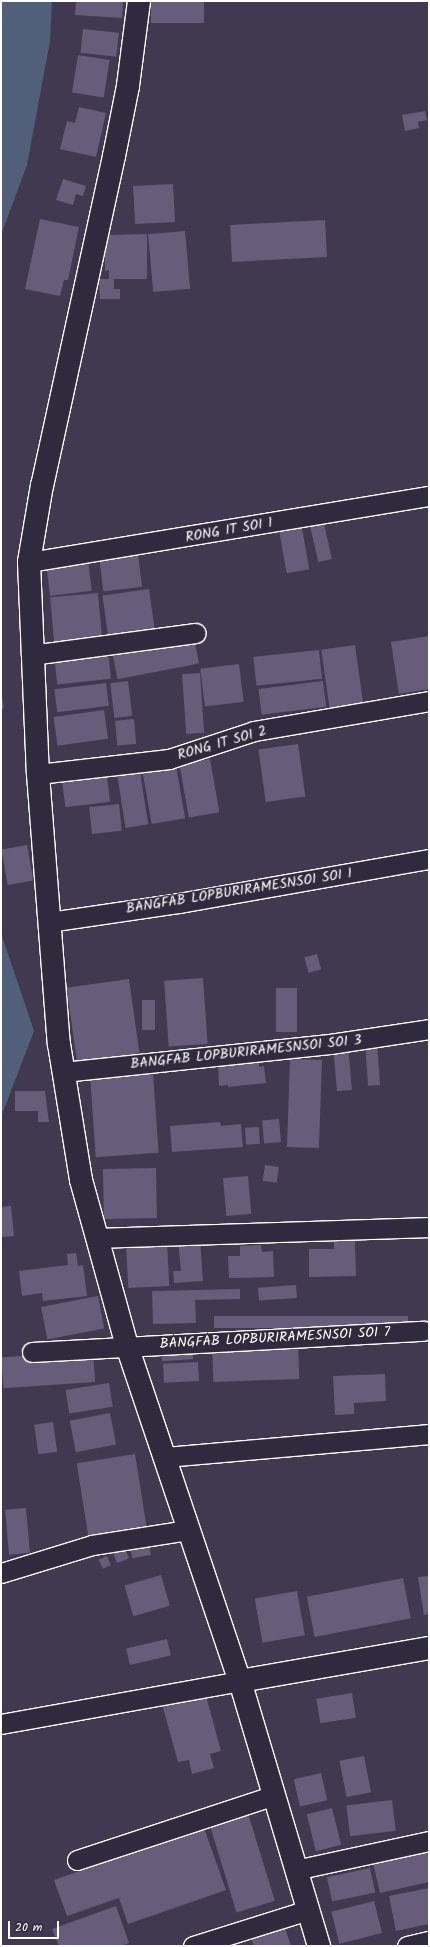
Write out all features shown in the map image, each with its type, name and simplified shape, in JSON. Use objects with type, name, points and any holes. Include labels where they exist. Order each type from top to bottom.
[{"type":"street","points":[[139,1],[128,86],[42,484],[29,562],[38,774],[49,922],[63,1072],[81,1180],[127,1346],[166,1457],[188,1530],[240,1681],[272,1796],[318,1946]]},
{"type":"street","name":"RONG IT SOI 1","points":[[29,562],[429,496]]},
{"type":"street","points":[[32,656],[196,633]]},
{"type":"street","name":"RONG IT SOI 2","points":[[38,774],[169,759],[254,732],[429,701]]},
{"type":"street","name":"BANGFAB LOPBURIRAMESNSOI SOI 1","points":[[49,922],[232,894],[429,859]]},
{"type":"street","name":"BANGFAB LOPBURIRAMESNSOI SOI 3","points":[[63,1072],[330,1044],[429,1028]]},
{"type":"street","points":[[97,1238],[429,1227]]},
{"type":"street","name":"BANGFAB LOPBURIRAMESNSOI SOI 7","points":[[32,1352],[422,1331]]},
{"type":"street","points":[[166,1457],[429,1434]]},
{"type":"street","points":[[1,1573],[92,1545],[188,1530]]},
{"type":"street","points":[[1,1724],[429,1648]]},
{"type":"street","points":[[77,1860],[272,1796]]},
{"type":"street","points":[[295,1870],[429,1841]]},
{"type":"street","points":[[192,1946],[308,1910]]},
{"type":"street","points":[[407,1946],[429,1941]]},
{"type":"water","points":[[1,1],[52,1],[50,41],[27,165],[1,235]]},
{"type":"water","points":[[1,933],[34,1031],[1,1117]]},
{"type":"building","points":[[76,1],[123,1],[122,18],[75,15]]},
{"type":"building","points":[[151,1],[204,1],[204,23],[151,23]]},
{"type":"building","points":[[83,29],[119,33],[116,57],[80,53]]},
{"type":"building","points":[[78,55],[110,60],[104,98],[72,93]]},
{"type":"building","points":[[79,107],[106,113],[96,157],[60,149],[67,121],[75,123]]},
{"type":"building","points":[[425,111],[427,120],[418,122],[419,128],[405,131],[402,115]]},
{"type":"building","points":[[63,179],[86,186],[83,196],[76,194],[73,205],[56,200]]},
{"type":"building","points":[[173,184],[175,222],[135,224],[133,186]]},
{"type":"building","points":[[40,219],[79,227],[68,280],[64,280],[60,296],[25,289]]},
{"type":"building","points":[[325,220],[327,257],[232,262],[230,225]]},
{"type":"building","points":[[185,231],[190,289],[153,292],[148,234]]},
{"type":"building","points":[[147,234],[147,279],[114,279],[114,289],[120,289],[120,299],[100,299],[99,279],[109,279],[109,270],[105,271],[105,235]]},
{"type":"building","points":[[323,520],[332,559],[318,562],[309,523]]},
{"type":"building","points":[[302,528],[309,569],[287,573],[279,532]]},
{"type":"building","points":[[138,554],[142,587],[103,592],[99,559]]},
{"type":"building","points":[[88,560],[92,591],[50,596],[46,565]]},
{"type":"building","points":[[149,589],[155,630],[108,636],[102,596]]},
{"type":"building","points":[[98,593],[102,639],[54,643],[50,597]]},
{"type":"building","points":[[429,636],[429,689],[399,694],[391,642]]},
{"type":"building","points":[[194,638],[199,664],[117,679],[113,654]]},
{"type":"building","points":[[355,645],[363,703],[330,708],[321,650]]},
{"type":"building","points":[[319,650],[322,679],[256,686],[253,657]]},
{"type":"building","points":[[108,651],[111,679],[57,684],[54,657]]},
{"type":"building","points":[[239,664],[244,702],[205,706],[200,669]]},
{"type":"building","points":[[200,673],[204,733],[186,734],[182,674]]},
{"type":"building","points":[[128,681],[132,716],[114,718],[110,683]]},
{"type":"building","points":[[323,681],[326,707],[262,715],[258,689]]},
{"type":"building","points":[[106,683],[109,706],[57,712],[54,689]]},
{"type":"building","points":[[1,693],[4,708],[1,709]]},
{"type":"building","points":[[104,710],[108,739],[58,746],[53,717]]},
{"type":"building","points":[[134,719],[136,744],[117,746],[115,721]]},
{"type":"building","points":[[298,744],[305,796],[266,802],[258,750]]},
{"type":"building","points":[[210,759],[219,812],[189,818],[179,764]]},
{"type":"building","points":[[176,766],[185,818],[152,824],[143,772]]},
{"type":"building","points":[[140,772],[148,824],[126,828],[117,776]]},
{"type":"building","points":[[107,777],[110,802],[65,807],[62,782]]},
{"type":"building","points":[[119,804],[122,831],[92,834],[89,807]]},
{"type":"building","points":[[27,845],[33,880],[8,885],[1,850]]},
{"type":"building","points":[[317,954],[321,969],[309,973],[304,957]]},
{"type":"building","points":[[203,978],[208,1044],[169,1047],[164,981]]},
{"type":"building","points":[[129,979],[139,1053],[77,1062],[67,988]]},
{"type":"building","points":[[276,988],[297,988],[297,1032],[276,1032]]},
{"type":"building","points":[[142,1000],[155,1000],[155,1030],[142,1030]]},
{"type":"building","points":[[377,1041],[380,1085],[368,1086],[365,1042]]},
{"type":"building","points":[[348,1045],[352,1090],[337,1091],[333,1046]]},
{"type":"building","points":[[290,1059],[322,1060],[319,1148],[287,1147]]},
{"type":"building","points":[[259,1063],[259,1067],[264,1066],[266,1083],[228,1087],[228,1085],[219,1086],[218,1066]]},
{"type":"building","points":[[153,1073],[159,1153],[96,1157],[90,1077]]},
{"type":"building","points":[[15,1091],[45,1091],[49,1122],[38,1122],[38,1111],[15,1111]]},
{"type":"building","points":[[279,1119],[281,1142],[264,1143],[262,1120]]},
{"type":"building","points":[[220,1122],[221,1126],[241,1124],[243,1147],[172,1152],[170,1126]]},
{"type":"building","points":[[259,1127],[260,1144],[246,1145],[245,1128]]},
{"type":"building","points":[[265,1165],[279,1167],[277,1183],[263,1181]]},
{"type":"building","points":[[156,1168],[157,1218],[104,1219],[103,1169]]},
{"type":"building","points":[[248,1176],[251,1214],[226,1216],[223,1178]]},
{"type":"building","points":[[11,1206],[14,1236],[1,1237],[1,1207]]},
{"type":"building","points":[[200,1238],[203,1281],[174,1283],[173,1271],[181,1271],[178,1240]]},
{"type":"building","points":[[334,1241],[355,1241],[356,1276],[309,1277],[309,1249],[334,1249]]},
{"type":"building","points":[[167,1242],[169,1286],[128,1288],[126,1244]]},
{"type":"building","points":[[261,1245],[262,1252],[273,1251],[274,1277],[229,1278],[228,1256],[240,1256],[240,1246]]},
{"type":"building","points":[[76,1253],[78,1266],[83,1265],[87,1296],[43,1301],[42,1293],[22,1296],[19,1271],[68,1265],[67,1254]]},
{"type":"building","points":[[296,1285],[297,1298],[259,1301],[258,1288]]},
{"type":"building","points":[[240,1289],[240,1299],[195,1300],[196,1323],[153,1324],[152,1291]]},
{"type":"building","points":[[98,1296],[104,1328],[47,1339],[41,1307]]},
{"type":"building","points":[[214,1316],[408,1316],[408,1328],[214,1328]]},
{"type":"building","points":[[298,1341],[299,1379],[213,1382],[212,1344]]},
{"type":"building","points":[[192,1345],[193,1359],[162,1361],[161,1347]]},
{"type":"building","points":[[93,1351],[95,1382],[3,1388],[1,1357]]},
{"type":"building","points":[[198,1362],[199,1381],[164,1383],[163,1364]]},
{"type":"building","points":[[385,1374],[386,1401],[354,1403],[354,1414],[335,1415],[333,1376]]},
{"type":"building","points":[[109,1383],[113,1407],[69,1414],[66,1390]]},
{"type":"building","points":[[110,1413],[116,1444],[76,1452],[70,1421]]},
{"type":"building","points":[[53,1422],[57,1452],[38,1454],[34,1425]]},
{"type":"building","points":[[135,1454],[146,1526],[88,1535],[77,1463]]},
{"type":"building","points":[[26,1508],[30,1553],[9,1555],[5,1510]]},
{"type":"building","points":[[149,1544],[151,1555],[132,1558],[130,1547]]},
{"type":"building","points":[[125,1548],[129,1558],[117,1563],[113,1553]]},
{"type":"building","points":[[107,1556],[111,1565],[103,1569],[99,1560]]},
{"type":"building","points":[[161,1575],[170,1606],[133,1616],[124,1585]]},
{"type":"building","points":[[429,1576],[429,1614],[424,1615],[418,1577]]},
{"type":"building","points":[[403,1578],[411,1618],[315,1637],[307,1597]]},
{"type":"building","points":[[297,1591],[305,1635],[262,1643],[255,1598]]},
{"type":"building","points":[[167,1639],[171,1656],[130,1665],[126,1648]]},
{"type":"building","points":[[205,1692],[221,1751],[210,1754],[214,1768],[192,1774],[189,1760],[178,1762],[162,1704]]},
{"type":"building","points":[[352,1693],[356,1718],[320,1723],[316,1699]]},
{"type":"building","points":[[364,1756],[371,1792],[347,1797],[339,1761]]},
{"type":"building","points":[[321,1773],[327,1800],[300,1807],[294,1779]]},
{"type":"building","points":[[392,1800],[396,1831],[350,1836],[346,1806]]},
{"type":"building","points":[[332,1808],[341,1845],[316,1851],[307,1814]]},
{"type":"building","points":[[247,1810],[275,1901],[237,1913],[209,1822]]},
{"type":"building","points":[[204,1828],[226,1890],[128,1924],[119,1898],[67,1916],[54,1880]]},
{"type":"building","points":[[429,1849],[429,1882],[380,1893],[373,1863]]},
{"type":"building","points":[[370,1868],[375,1892],[332,1902],[327,1877]]},
{"type":"building","points":[[429,1888],[429,1924],[396,1931],[389,1896]]},
{"type":"building","points":[[374,1901],[382,1933],[339,1944],[331,1912]]},
{"type":"building","points":[[116,1906],[129,1943],[122,1946],[59,1946],[52,1929]]},
{"type":"building","points":[[284,1925],[291,1946],[254,1946],[250,1936]]}]
